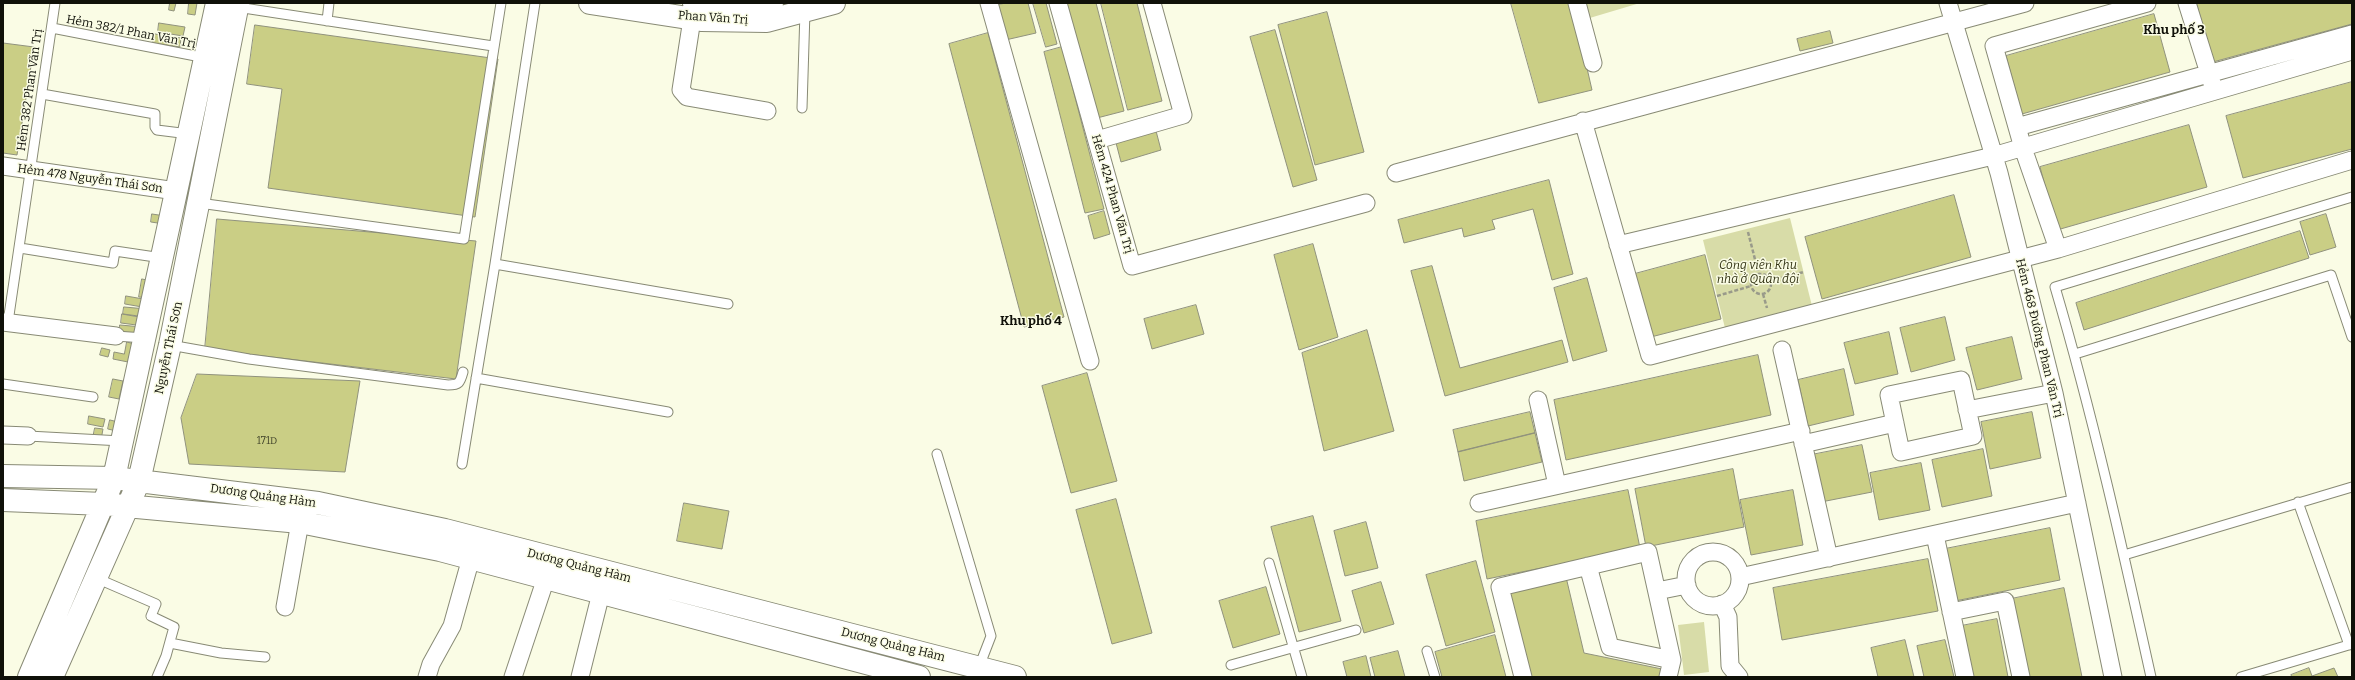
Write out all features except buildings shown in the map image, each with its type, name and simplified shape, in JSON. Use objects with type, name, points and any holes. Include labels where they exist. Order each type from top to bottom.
[{"type":"street","name":"Phan Văn Trị","points":[[590,3],[696,7],[764,5],[772,3]]},
{"type":"street","name":"Phan Văn Trị","points":[[696,7],[767,21],[834,3]]},
{"type":"street","points":[[989,3],[1090,361]]},
{"type":"street","name":"Hẻm 424 Phan Văn Trị","points":[[1058,3],[1132,266],[1366,203]]},
{"type":"street","points":[[1097,140],[1183,115],[1152,3]]},
{"type":"street","points":[[1577,3],[1593,63]]},
{"type":"street","name":"Hẻm 468 Đường Phan Văn Trị","points":[[1948,3],[1994,156],[2054,393],[2112,677]]},
{"type":"street","points":[[1396,173],[1583,121],[2025,3]]},
{"type":"street","points":[[2058,249],[2023,148],[1994,46],[2147,3]]},
{"type":"street","points":[[2187,3],[2215,92]]},
{"type":"street","name":"Nguyễn Thái Sơn","points":[[29,677],[114,478],[124,441],[176,191],[206,58],[231,4]]},
{"type":"street","name":"Nguyễn Thái Sơn","points":[[52,677],[139,480],[170,345],[199,203],[231,4]]},
{"type":"street","points":[[696,7],[681,90],[683,94],[687,97],[767,111]]},
{"type":"street","points":[[2017,127],[2352,34]]},
{"type":"street","points":[[1618,245],[1994,156],[2352,52]]},
{"type":"street","points":[[1583,121],[1650,356],[2058,249],[2352,160]]},
{"type":"street","name":"Hẻm 478 Nguyễn Thái Sơn","points":[[3,166],[176,191]]},
{"type":"street","points":[[6,322],[116,336]]},
{"type":"street","points":[[1782,350],[1829,558]]},
{"type":"street","points":[[1961,380],[1967,410],[1973,436],[1901,452],[1889,395],[1961,380]]},
{"type":"street","points":[[1967,410],[2054,393]]},
{"type":"street","points":[[1538,400],[1557,486]]},
{"type":"street","points":[[1479,503],[1557,486],[1802,438],[1895,423]]},
{"type":"street","points":[[3,435],[28,436]]},
{"type":"street","points":[[3,476],[114,478]]},
{"type":"street","name":"Dương Quảng Hàm","points":[[114,478],[318,503],[445,530],[1015,677]]},
{"type":"street","points":[[3,500],[104,504]]},
{"type":"street","points":[[1740,577],[2077,503]]},
{"type":"street","name":"Dương Quảng Hàm","points":[[104,504],[300,522],[440,550],[601,593],[880,672],[919,677]]},
{"type":"street","points":[[285,607],[300,522]]},
{"type":"street","points":[[1935,535],[1965,677]]},
{"type":"street","points":[[1523,677],[1500,586],[1648,552],[1672,660],[1668,677]]},
{"type":"street","points":[[1710,552],[1718,553],[1730,558],[1738,568],[1740,577],[1736,593],[1722,604],[1714,606],[1704,605],[1690,594],[1687,585],[1688,567],[1702,555],[1710,552]]},
{"type":"street","points":[[427,677],[431,664],[452,626],[471,558]]},
{"type":"street","points":[[1588,566],[1610,647],[1672,660]]},
{"type":"street","points":[[514,677],[546,578]]},
{"type":"street","points":[[1657,591],[1687,585]]},
{"type":"street","points":[[581,677],[601,593]]},
{"type":"street","points":[[1951,612],[2005,601],[2020,677]]},
{"type":"street","points":[[1722,604],[1728,617],[1730,666],[1739,677]]},
{"type":"lane","name":"Hẻm 382 Phan Văn Trị","points":[[6,322],[20,248],[55,3]]},
{"type":"lane","points":[[327,21],[329,3]]},
{"type":"lane","points":[[199,203],[464,239],[493,46],[501,3]]},
{"type":"lane","points":[[462,464],[495,264],[535,3]]},
{"type":"lane","points":[[231,4],[327,21],[493,46]]},
{"type":"lane","points":[[802,108],[805,11]]},
{"type":"lane","name":"Hẻm 382/1 Phan Văn Trị","points":[[52,28],[206,58]]},
{"type":"lane","points":[[42,94],[155,114],[155,127],[157,130],[189,134]]},
{"type":"lane","points":[[2151,677],[2124,555],[2074,354],[2055,287],[2352,197]]},
{"type":"lane","points":[[20,248],[113,263],[115,251],[162,258]]},
{"type":"lane","points":[[495,264],[728,304]]},
{"type":"lane","points":[[2074,354],[2331,275],[2352,338]]},
{"type":"lane","points":[[116,336],[145,338]]},
{"type":"lane","points":[[170,345],[249,359],[448,385],[457,385],[460,382],[463,372]]},
{"type":"lane","points":[[476,378],[668,412]]},
{"type":"lane","points":[[3,384],[93,397]]},
{"type":"lane","points":[[28,436],[124,441]]},
{"type":"lane","points":[[937,454],[991,636],[979,668]]},
{"type":"lane","points":[[2124,555],[2352,487]]},
{"type":"lane","points":[[2241,677],[2350,645],[2298,502]]},
{"type":"lane","points":[[1269,563],[1302,677]]},
{"type":"lane","points":[[95,578],[156,604],[151,616],[174,627],[170,643],[157,677]]},
{"type":"lane","points":[[1231,665],[1356,630]]},
{"type":"lane","points":[[170,643],[221,653],[265,657]]},
{"type":"lane","points":[[1427,651],[1435,677]]},
{"type":"path","points":[[1744,215],[1759,275]]},
{"type":"path","points":[[1770,281],[1804,272]]},
{"type":"path","points":[[1759,275],[1767,277],[1770,281],[1770,288],[1763,294],[1756,293],[1751,286],[1753,278],[1759,275]]},
{"type":"path","points":[[1717,296],[1751,286]]},
{"type":"green space","points":[[1578,3],[1640,3],[1583,20]]},
{"type":"green space","name":"Công viên Khu nhà ở Quân đội","points":[[1790,218],[1812,306],[1725,328],[1703,240]]},
{"type":"green space","points":[[1704,622],[1709,672],[1684,675],[1678,625]]},
{"type":"district","name":"Khu phố 3","points":[[2174,30]]},
{"type":"district","name":"Khu phố 4","points":[[1031,321]]}]
